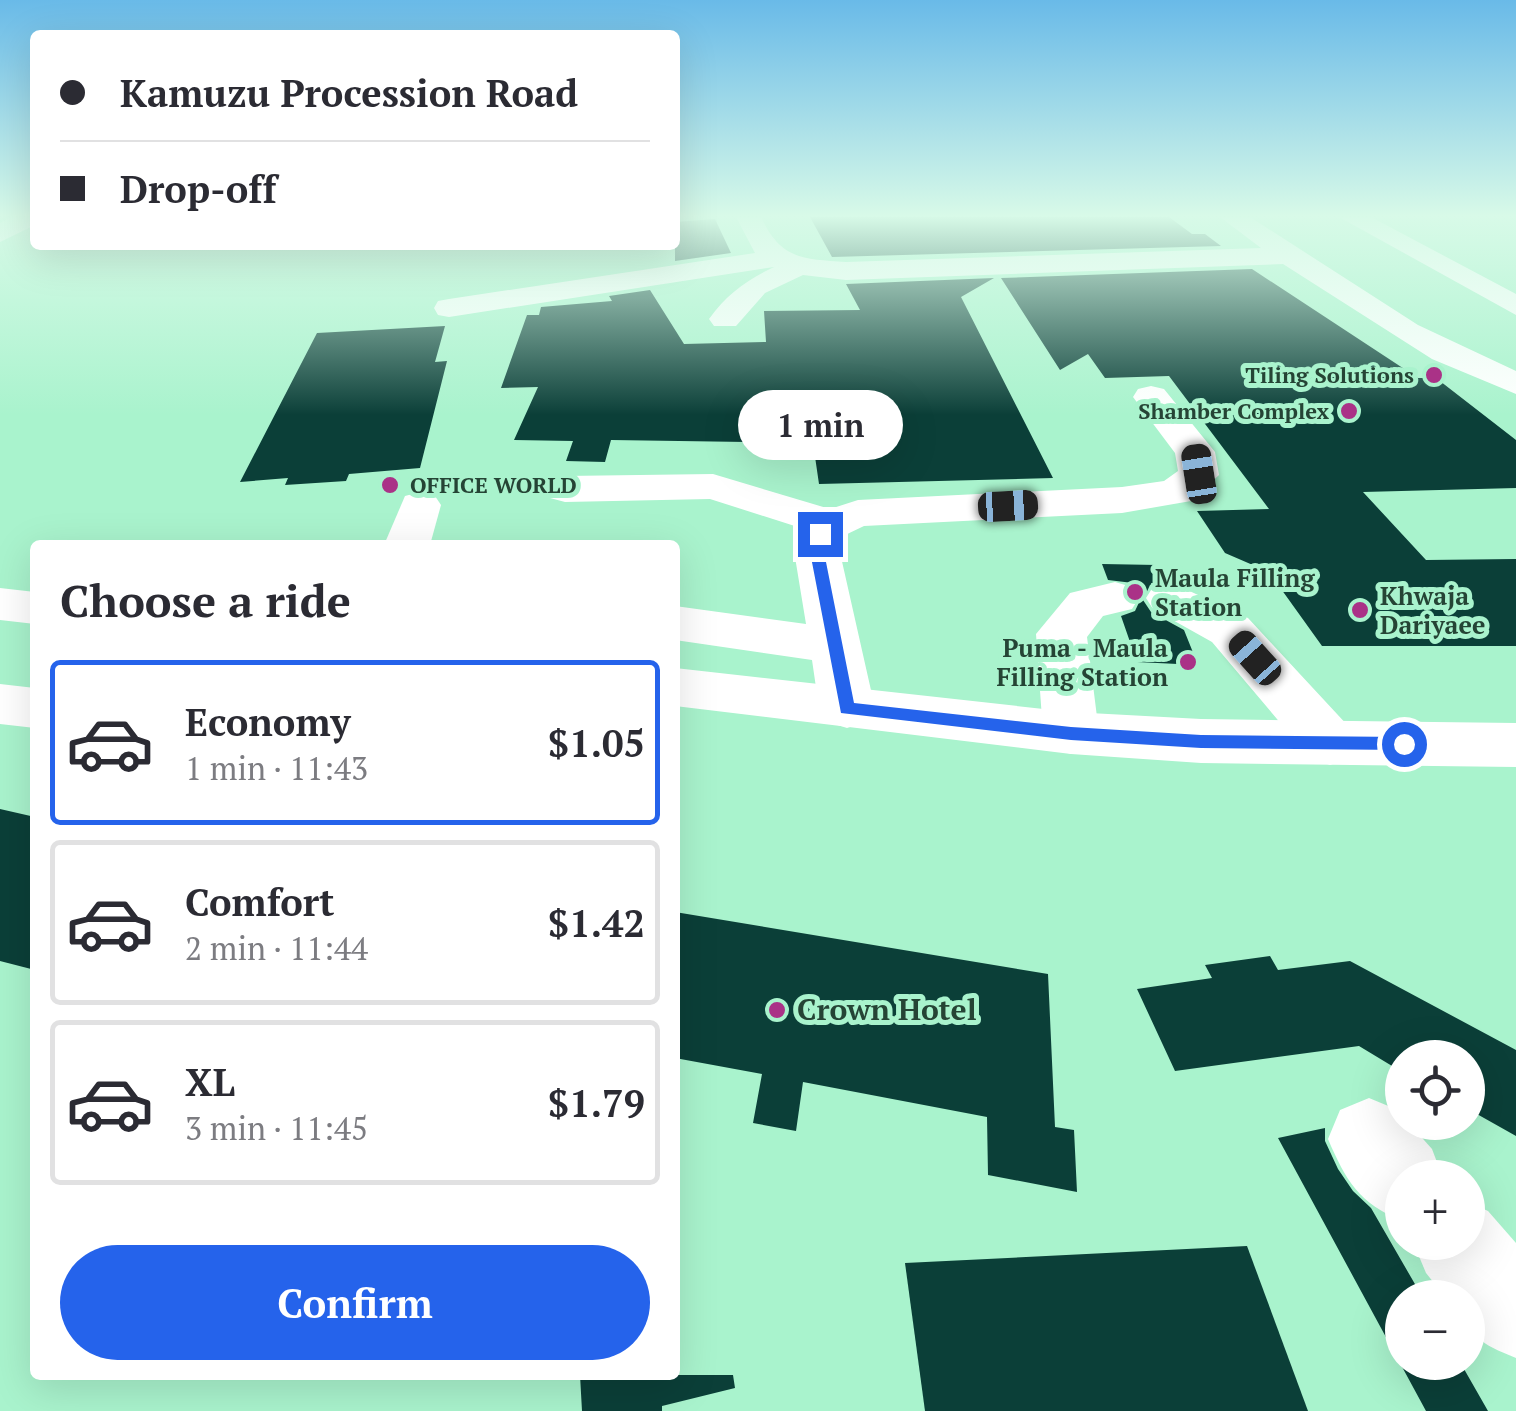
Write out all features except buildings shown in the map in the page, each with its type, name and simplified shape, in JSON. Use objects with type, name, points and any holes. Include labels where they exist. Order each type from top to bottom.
[{"type":"main road","points":[[448,308],[637,283]]},
{"type":"main road","points":[[725,319],[761,283]]},
{"type":"main road","points":[[1334,283],[1436,348],[1516,383]]},
{"type":"main road","points":[[1473,283],[1516,306]]},
{"type":"main road","points":[[847,708],[818,557],[820,534],[831,523],[858,513],[1122,500],[1176,492],[1199,474],[1195,452],[1151,397]]},
{"type":"main road","points":[[565,489],[712,486],[831,523]]},
{"type":"main road","points":[[1071,733],[1061,634],[1087,604],[1115,598]]},
{"type":"main road","points":[[1170,598],[1230,630],[1330,743]]},
{"type":"main road","points":[[0,604],[30,607]]},
{"type":"main road","points":[[680,624],[835,646]]},
{"type":"main road","points":[[680,688],[1071,733],[1201,741],[1516,745]]},
{"type":"main road","points":[[0,704],[30,707]]},
{"type":"main road","points":[[1472,1260],[1516,1312]]},
{"type":"place","name":"Tiling Solutions","points":[[1434,375]]},
{"type":"place","name":"Shamber Complex","points":[[1349,411]]},
{"type":"place","name":"OFFICE WORLD","points":[[390,485]]},
{"type":"place","name":"Maula Filling Station","points":[[1135,592]]},
{"type":"place","name":"Khwaja Dariyaee","points":[[1360,610]]},
{"type":"place","name":"Puma - Maula Filling Station","points":[[1188,662]]},
{"type":"place","name":"Crown Hotel","points":[[777,1010]]},
{"type":"route","points":[[820,534],[818,557],[847,708],[1071,733],[1201,741],[1404,744]]}]
